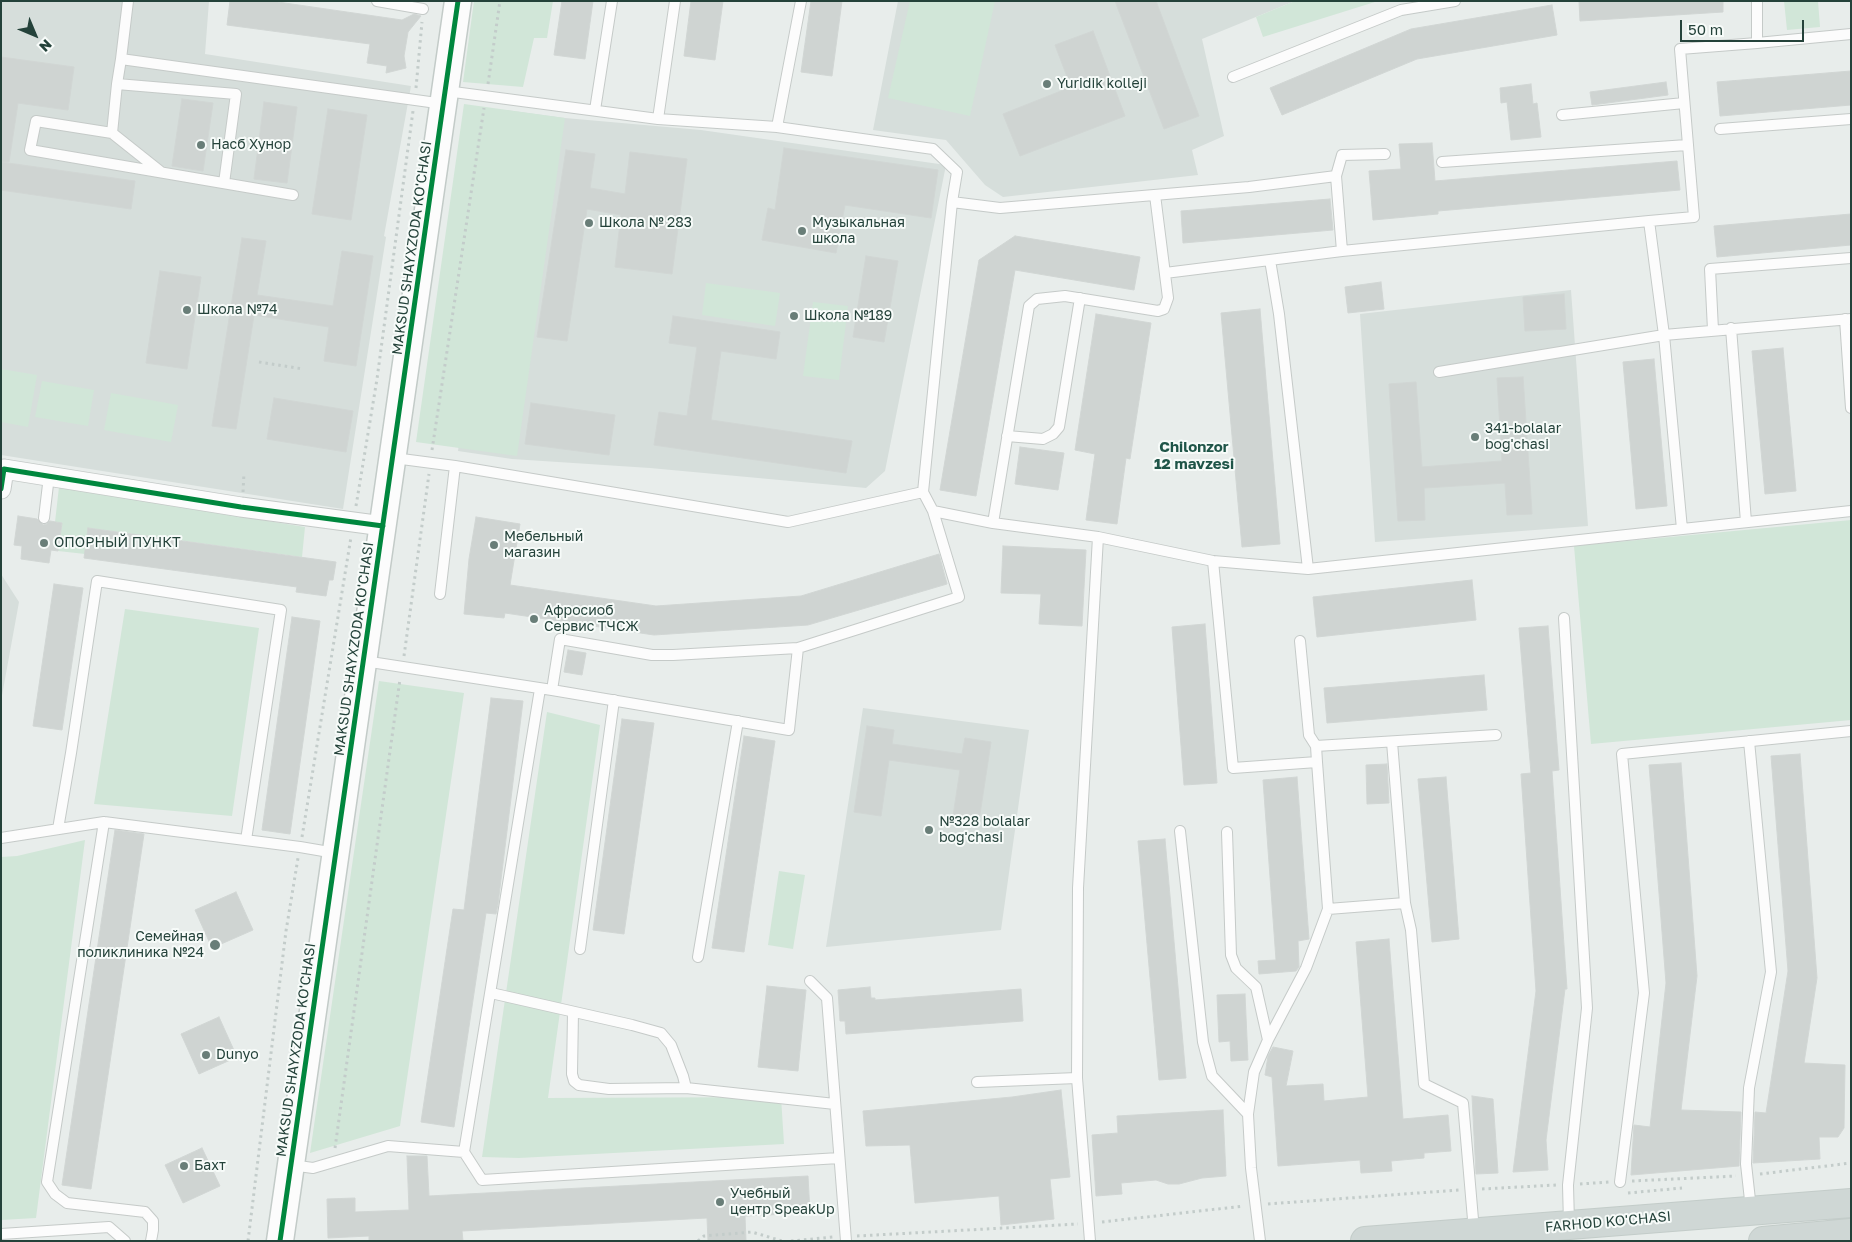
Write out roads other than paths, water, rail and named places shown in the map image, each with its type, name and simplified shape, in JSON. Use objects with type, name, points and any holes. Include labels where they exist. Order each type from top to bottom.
[{"type":"main road","name":"FARHOD KO'CHASI","points":[[1365,1241],[1851,1203]]},
{"type":"main road","points":[[1764,1241],[1851,1233]]},
{"type":"street","name":"MAKSUD SHAYXZODA KO'CHASI","points":[[280,1241],[458,1]]},
{"type":"street","points":[[1,489],[3,469],[241,507],[383,526]]},
{"type":"lane","points":[[112,133],[128,1]]},
{"type":"lane","points":[[377,1],[423,9]]},
{"type":"lane","points":[[595,110],[612,1]]},
{"type":"lane","points":[[658,119],[675,1]]},
{"type":"lane","points":[[778,126],[801,1]]},
{"type":"lane","points":[[1233,77],[1401,10],[1455,1]]},
{"type":"lane","points":[[1757,43],[1758,1]]},
{"type":"lane","points":[[1165,273],[1342,251],[1694,218],[1680,49],[1851,34]]},
{"type":"lane","points":[[121,58],[415,99],[486,97],[658,119],[778,126],[933,149],[957,172],[952,202],[924,492],[933,512],[960,597],[798,648],[652,655],[560,639],[552,690]]},
{"type":"lane","points":[[117,84],[236,94],[224,183]]},
{"type":"lane","points":[[1562,115],[1684,103]]},
{"type":"lane","points":[[1720,129],[1851,119]]},
{"type":"lane","points":[[161,172],[112,133],[36,121],[30,150],[293,195]]},
{"type":"lane","points":[[1442,162],[1687,145]]},
{"type":"lane","points":[[1342,251],[1336,176],[1342,155],[1385,154]]},
{"type":"lane","points":[[952,202],[1000,208],[1250,187],[1336,176]]},
{"type":"lane","points":[[993,523],[1030,306],[1037,299],[1065,296],[1158,311],[1164,309],[1168,298],[1155,195]]},
{"type":"lane","points":[[1650,221],[1664,335],[1682,529]]},
{"type":"lane","points":[[1713,330],[1710,269],[1851,258]]},
{"type":"lane","points":[[1270,260],[1279,314],[1308,569]]},
{"type":"lane","points":[[1008,436],[1043,439],[1053,434],[1059,427],[1080,298]]},
{"type":"lane","points":[[1439,372],[1664,335],[1848,319],[1851,408]]},
{"type":"lane","points":[[1731,328],[1746,522]]},
{"type":"lane","points":[[393,458],[455,466],[788,522],[924,492]]},
{"type":"lane","points":[[440,594],[455,466]]},
{"type":"lane","points":[[44,518],[49,476]]},
{"type":"lane","points":[[933,512],[993,523],[1098,537],[1214,561],[1308,569],[1851,511]]},
{"type":"lane","points":[[1090,1241],[1077,1078],[1078,888],[1098,537]]},
{"type":"lane","points":[[1214,561],[1233,768],[1317,762]]},
{"type":"lane","points":[[58,829],[97,581],[281,610],[246,840]]},
{"type":"lane","points":[[1564,618],[1587,1008],[1568,1184],[1569,1225]]},
{"type":"lane","points":[[1260,1241],[1255,1205],[1248,1114],[1254,1072],[1268,1040],[1306,968],[1328,909],[1316,746],[1309,735],[1300,641]]},
{"type":"lane","points":[[364,661],[614,700],[789,730],[798,648]]},
{"type":"lane","points":[[540,688],[464,1152],[482,1180],[839,1158]]},
{"type":"lane","points":[[580,949],[614,700]]},
{"type":"lane","points":[[698,957],[738,722]]},
{"type":"lane","points":[[1620,1182],[1644,993],[1622,754],[1851,731]]},
{"type":"lane","points":[[1316,746],[1496,734]]},
{"type":"lane","points":[[1749,741],[1771,972],[1750,1088],[1746,1164],[1751,1210]]},
{"type":"lane","points":[[1392,742],[1405,903],[1411,930],[1424,1084],[1463,1103],[1474,1232]]},
{"type":"lane","points":[[1,838],[104,822],[336,853]]},
{"type":"lane","points":[[104,822],[46,1182],[55,1194],[67,1203],[145,1212],[152,1221],[151,1241]]},
{"type":"lane","points":[[1180,831],[1203,1042],[1212,1076],[1248,1114]]},
{"type":"lane","points":[[1227,832],[1231,955],[1236,968],[1256,987],[1268,1040]]},
{"type":"lane","points":[[1328,909],[1405,903]]},
{"type":"lane","points":[[810,981],[827,998],[846,1238]]},
{"type":"lane","points":[[491,993],[661,1033],[671,1045],[686,1088]]},
{"type":"lane","points":[[572,1012],[572,1074],[574,1081],[579,1085],[609,1090],[686,1088],[836,1104]]},
{"type":"lane","points":[[977,1082],[1077,1078]]},
{"type":"lane","points":[[291,1165],[313,1168],[388,1146],[464,1152]]},
{"type":"lane","points":[[1,1234],[109,1227],[125,1241]]},
{"type":"place","name":"Yuridik kolleji","points":[[1047,84]]},
{"type":"place","name":"Насб Хунор","points":[[201,145]]},
{"type":"place","name":"Школа № 283","points":[[589,223]]},
{"type":"place","name":"Музыкальная школа","points":[[802,231]]},
{"type":"place","name":"Школа №74","points":[[187,310]]},
{"type":"place","name":"Школа №189","points":[[794,316]]},
{"type":"place","name":"341-bolalar bog'chasi","points":[[1475,437]]},
{"type":"place","name":"ОПОРНЫЙ ПУНКТ","points":[[44,543]]},
{"type":"place","name":"Мебельный магазин","points":[[494,545]]},
{"type":"place","name":"Афросиоб Сервис ТЧСЖ","points":[[534,619]]},
{"type":"place","name":"№328 bolalar bog'chasi","points":[[929,830]]},
{"type":"place","name":"Семейная поликлиника №24","points":[[215,945]]},
{"type":"place","name":"Dunyo","points":[[206,1055]]},
{"type":"place","name":"Бахт","points":[[184,1166]]},
{"type":"place","name":"Учебный центр SpeakUp","points":[[720,1202]]},
{"type":"district","name":"Chilonzor 12 mavzesi","points":[[1194,456]]}]
